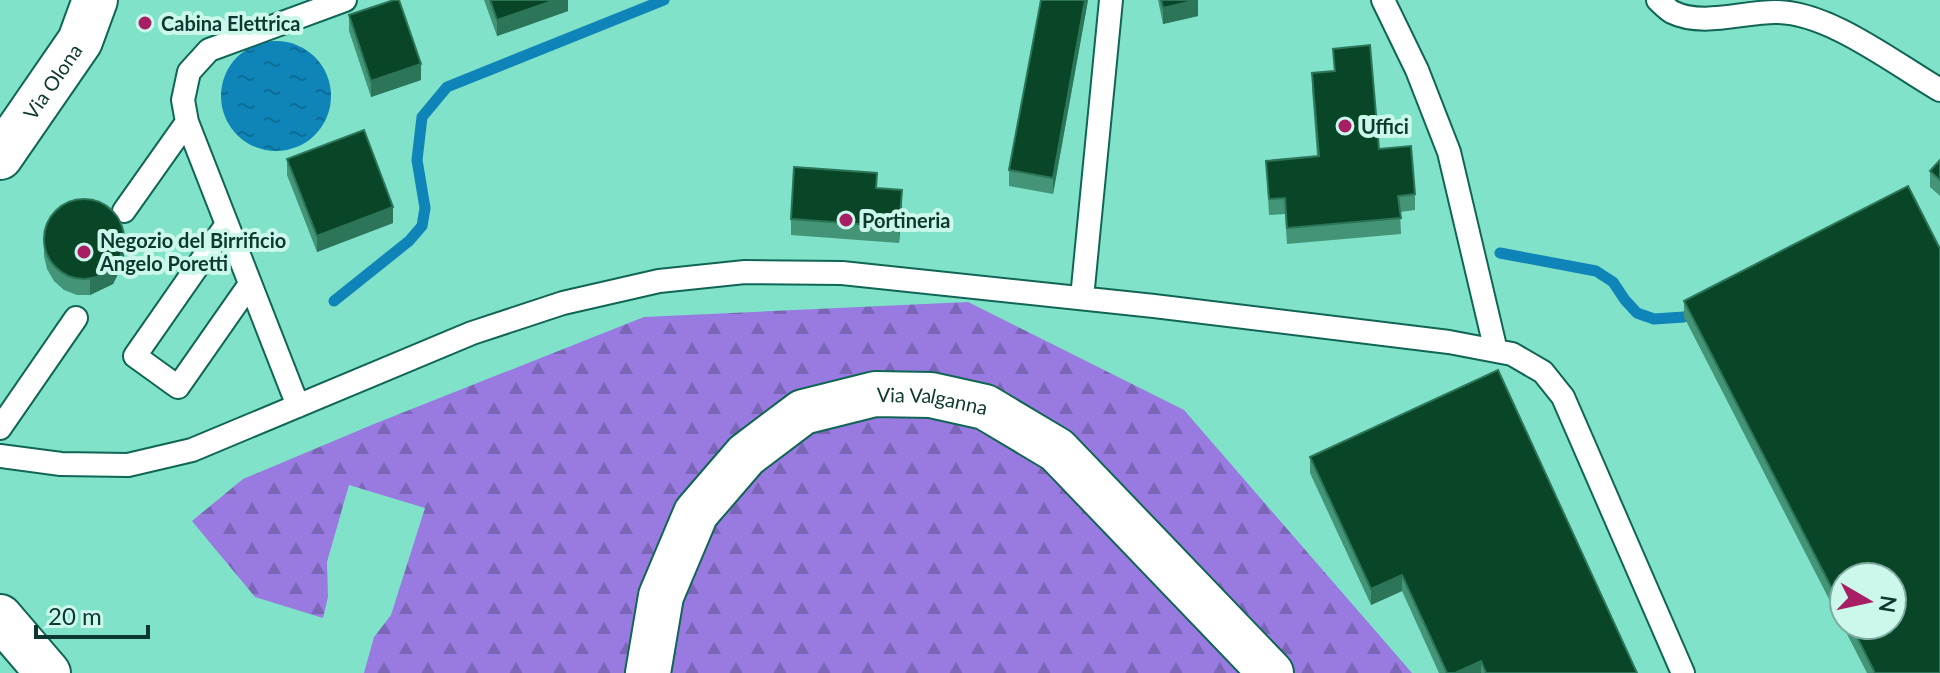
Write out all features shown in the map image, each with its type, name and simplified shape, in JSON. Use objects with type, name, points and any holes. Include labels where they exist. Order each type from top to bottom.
[{"type":"main road","name":"Via Olona","points":[[0,157],[80,41],[95,0]]},
{"type":"main road","name":"Via Valganna","points":[[648,673],[661,596],[696,513],[746,455],[803,412],[875,394],[931,395],[985,407],[1057,450],[1271,673]]},
{"type":"main road","points":[[0,617],[48,673]]},
{"type":"lane","points":[[298,406],[187,122],[183,100],[189,72],[209,50],[345,0]]},
{"type":"lane","points":[[1082,298],[1111,0]]},
{"type":"lane","points":[[1383,0],[1417,70],[1449,152],[1496,351]]},
{"type":"lane","points":[[1658,0],[1672,12],[1696,18],[1777,12],[1807,16],[1831,25],[1940,90]]},
{"type":"lane","points":[[124,211],[187,122]]},
{"type":"lane","points":[[227,224],[135,356],[178,387],[250,284]]},
{"type":"lane","points":[[0,456],[61,464],[128,465],[192,450],[472,333],[563,303],[659,281],[745,272],[842,273],[1449,342],[1512,354],[1543,372],[1563,397],[1683,673]]},
{"type":"lane","points":[[0,428],[76,318]]},
{"type":"green space","points":[[968,302],[1184,410],[1412,673],[364,673],[374,637],[391,615],[425,508],[349,485],[327,562],[328,597],[323,618],[255,597],[192,521],[243,479],[644,317]]},
{"type":"water","points":[[276,41],[297,45],[315,57],[327,75],[331,96],[327,117],[315,135],[297,147],[276,151],[255,147],[237,135],[225,117],[221,96],[225,75],[237,57],[255,45]]},
{"type":"building","points":[[399,0],[421,64],[371,81],[349,15]]},
{"type":"building","points":[[490,0],[555,0],[497,20]]},
{"type":"building","points":[[1041,0],[1085,0],[1053,178],[1009,170]]},
{"type":"building","points":[[1161,0],[1197,0],[1163,8]]},
{"type":"building","name":"Uffici","points":[[1370,45],[1379,149],[1411,146],[1415,194],[1398,196],[1401,218],[1287,228],[1285,198],[1269,199],[1266,161],[1319,156],[1312,73],[1335,71],[1333,49]]},
{"type":"building","points":[[364,130],[393,207],[317,236],[287,159]]},
{"type":"building","points":[[1940,160],[1940,180],[1930,171]]},
{"type":"building","name":"Portineria","points":[[794,167],[877,173],[876,188],[902,190],[899,227],[791,219]]},
{"type":"building","points":[[1908,186],[1940,249],[1940,673],[1875,673],[1859,641],[1908,641],[1908,561],[1828,561],[1828,581],[1684,301]]},
{"type":"building","name":"Negozio del Birrificio Angelo Poretti","points":[[84,199],[99,202],[112,211],[121,224],[124,239],[121,254],[112,267],[99,276],[84,279],[69,276],[56,267],[47,254],[44,239],[47,224],[56,211],[69,202]]},
{"type":"building","points":[[1498,370],[1637,673],[1486,673],[1481,661],[1455,673],[1447,673],[1402,575],[1371,589],[1310,457]]},
{"type":"waterway","points":[[334,301],[409,241],[422,226],[425,208],[417,160],[422,117],[447,87],[664,0]]},
{"type":"waterway","points":[[1500,253],[1596,271],[1613,282],[1637,313],[1654,319],[1684,317]]},
{"type":"place","name":"Cabina Elettrica","points":[[145,23]]},
{"type":"place","name":"Uffici","points":[[1345,126]]},
{"type":"place","name":"Portineria","points":[[846,220]]},
{"type":"place","name":"Negozio del Birrificio Angelo Poretti","points":[[84,252]]}]
